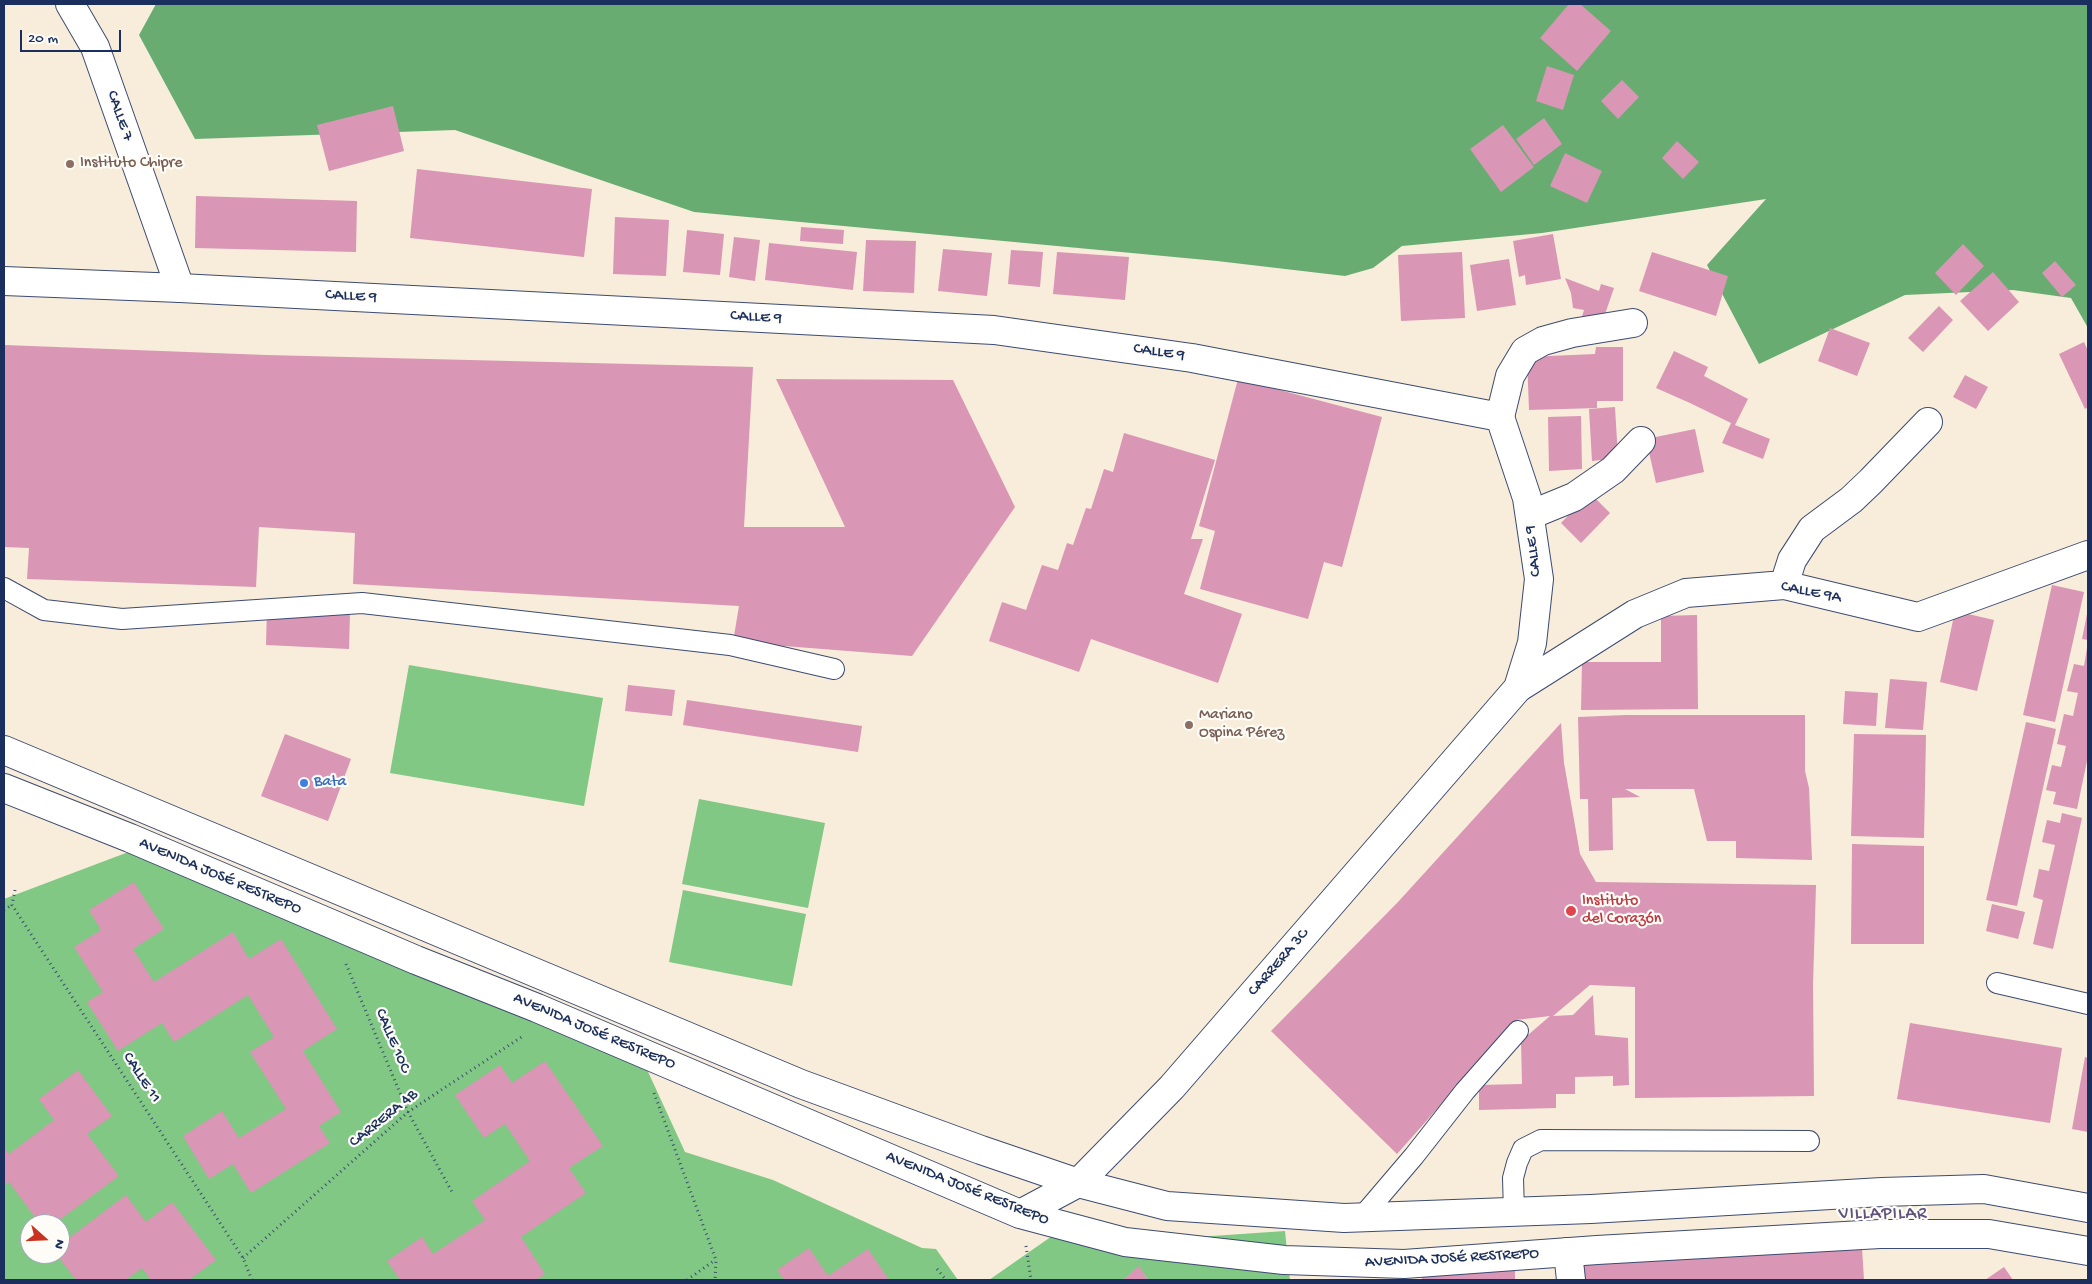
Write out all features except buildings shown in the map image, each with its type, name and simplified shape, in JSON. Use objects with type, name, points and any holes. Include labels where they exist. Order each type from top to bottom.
[{"type":"main road","name":"CALLE 7","points":[[70,4],[95,47],[180,288]]},
{"type":"main road","name":"CALLE 9","points":[[4,282],[180,288],[994,330],[1192,358],[1500,417],[1528,498],[1539,579],[1532,644],[1518,688]]},
{"type":"main road","points":[[1500,417],[1510,376],[1525,351],[1543,341],[1572,333],[1633,323]]},
{"type":"main road","points":[[1784,585],[1792,560],[1812,529],[1851,500],[1871,482],[1928,422]]},
{"type":"main road","points":[[1530,515],[1574,497],[1614,470],[1642,441]]},
{"type":"main road","name":"CALLE 9A","points":[[1518,688],[1635,614],[1686,593],[1784,585],[1918,617],[2088,555]]},
{"type":"main road","name":"CARRERA 3C","points":[[1020,1214],[1078,1183],[1172,1087],[1518,688]]},
{"type":"main road","name":"AVENIDA JOSÉ RESTREPO","points":[[4,750],[802,1084],[981,1150],[1078,1183],[1167,1206],[1362,1218],[1514,1212],[1882,1192],[1984,1189],[2088,1208]]},
{"type":"main road","name":"AVENIDA JOSÉ RESTREPO","points":[[4,788],[134,840],[329,924],[555,1015],[1020,1214],[1125,1242],[1405,1272],[1568,1252],[1880,1234],[1989,1234],[2088,1251]]},
{"type":"main road","points":[[1568,1252],[1571,1280]]},
{"type":"lane","points":[[4,588],[44,610],[122,619],[362,603],[730,645],[834,669]]},
{"type":"lane","points":[[1997,983],[2088,1004]]},
{"type":"lane","points":[[1362,1218],[1465,1091],[1518,1031]]},
{"type":"lane","points":[[1514,1212],[1513,1178],[1516,1163],[1523,1149],[1541,1140],[1809,1141]]},
{"type":"path","points":[[4,910],[12,904],[15,890]]},
{"type":"path","name":"CALLE 11","points":[[12,904],[243,1258],[252,1280]]},
{"type":"path","name":"CALLE 10C","points":[[329,924],[408,1112],[452,1192]]},
{"type":"path","name":"CARRERA 4B","points":[[243,1258],[408,1112],[555,1015]]},
{"type":"path","points":[[638,1050],[716,1260],[715,1280]]},
{"type":"path","points":[[688,1280],[716,1260]]},
{"type":"path","points":[[937,1269],[946,1280]]},
{"type":"green space","points":[[156,4],[2088,4],[2088,328],[2071,298],[2013,290],[1905,295],[1759,364],[1707,265],[1766,199],[1542,233],[1402,246],[1373,268],[1345,276],[1217,261],[694,212],[455,130],[195,139],[139,35]]},
{"type":"green space","points":[[409,665],[603,698],[584,806],[390,773]]},
{"type":"green space","points":[[699,799],[825,823],[808,908],[682,884]]},
{"type":"green space","points":[[147,845],[638,1050],[685,1152],[773,1180],[922,1248],[936,1249],[958,1280],[4,1280],[4,899]]},
{"type":"green space","points":[[683,890],[806,914],[792,986],[669,962]]},
{"type":"green space","points":[[1065,1227],[1125,1242],[1285,1231],[1290,1280],[1148,1280],[1139,1267],[1123,1280],[989,1280]]},
{"type":"place","name":"Instituto Chipre","points":[[70,164]]},
{"type":"place","name":"Mariano Ospina Pérez","points":[[1189,725]]},
{"type":"place","name":"Bata","points":[[304,783]]},
{"type":"place","name":"Instituto del Corazón","points":[[1571,911]]},
{"type":"district","name":"VILLAPILAR","points":[[1883,1215]]}]
